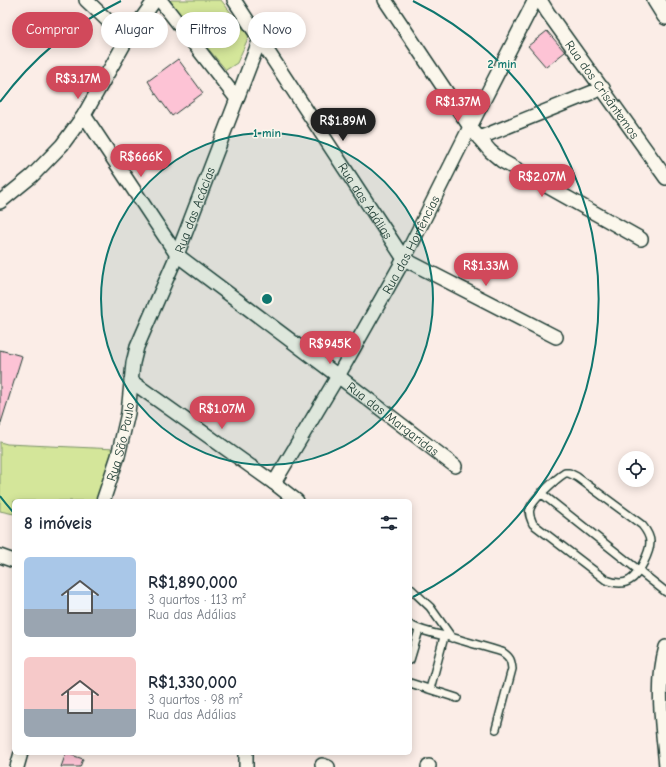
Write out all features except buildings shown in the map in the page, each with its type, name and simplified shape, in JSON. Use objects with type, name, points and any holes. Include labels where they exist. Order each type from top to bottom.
[{"type":"street","points":[[86,0],[101,14]]},
{"type":"street","points":[[146,12],[155,0]]},
{"type":"street","points":[[160,0],[237,99]]},
{"type":"street","name":"Rua das Adálias","points":[[234,0],[248,21]]},
{"type":"street","points":[[384,0],[470,127],[490,151],[502,161],[641,239]]},
{"type":"street","name":"Rua das Hortências","points":[[274,483],[338,376],[404,259],[535,0]]},
{"type":"street","name":"Rua dos Crisântemos","points":[[540,0],[666,178]]},
{"type":"street","points":[[656,0],[666,16]]},
{"type":"street","points":[[0,202],[32,176],[62,145],[84,115],[122,48]]},
{"type":"street","name":"Rua das Acácias","points":[[131,381],[137,347],[177,256],[257,48]]},
{"type":"street","name":"Rua das Adálias","points":[[266,48],[404,259],[556,337]]},
{"type":"street","points":[[479,138],[603,88]]},
{"type":"street","name":"Rua das Margaridas","points":[[84,115],[177,256],[456,466]]},
{"type":"street","points":[[131,381],[294,499]]},
{"type":"street","name":"Rua São Paulo","points":[[104,499],[118,456],[128,413],[131,381]]},
{"type":"street","points":[[0,556],[12,560]]},
{"type":"street","points":[[666,647],[661,674],[661,703],[666,767]]},
{"type":"street","points":[[17,767],[21,755]]},
{"type":"street","points":[[246,755],[246,767]]},
{"type":"lane","points":[[565,473],[569,473],[577,477],[642,525],[647,531],[650,540],[650,549],[639,571],[630,581],[614,583],[606,580],[533,524],[529,510],[531,505],[560,476],[565,473]]},
{"type":"lane","points":[[542,493],[666,592]]},
{"type":"lane","points":[[412,590],[430,607],[452,638]]},
{"type":"lane","points":[[412,626],[420,630],[502,652],[507,655],[511,660],[512,669],[496,729]]},
{"type":"lane","points":[[412,654],[420,630]]},
{"type":"lane","points":[[430,689],[444,637]]},
{"type":"lane","points":[[412,684],[457,698]]},
{"type":"green space","points":[[171,0],[221,0],[230,12],[177,12],[169,2]]},
{"type":"green space","points":[[240,24],[248,35],[248,38],[237,63],[226,70],[208,48],[240,48]]},
{"type":"green space","points":[[0,442],[7,444],[116,449],[98,499],[12,499],[12,514],[0,511]]}]
